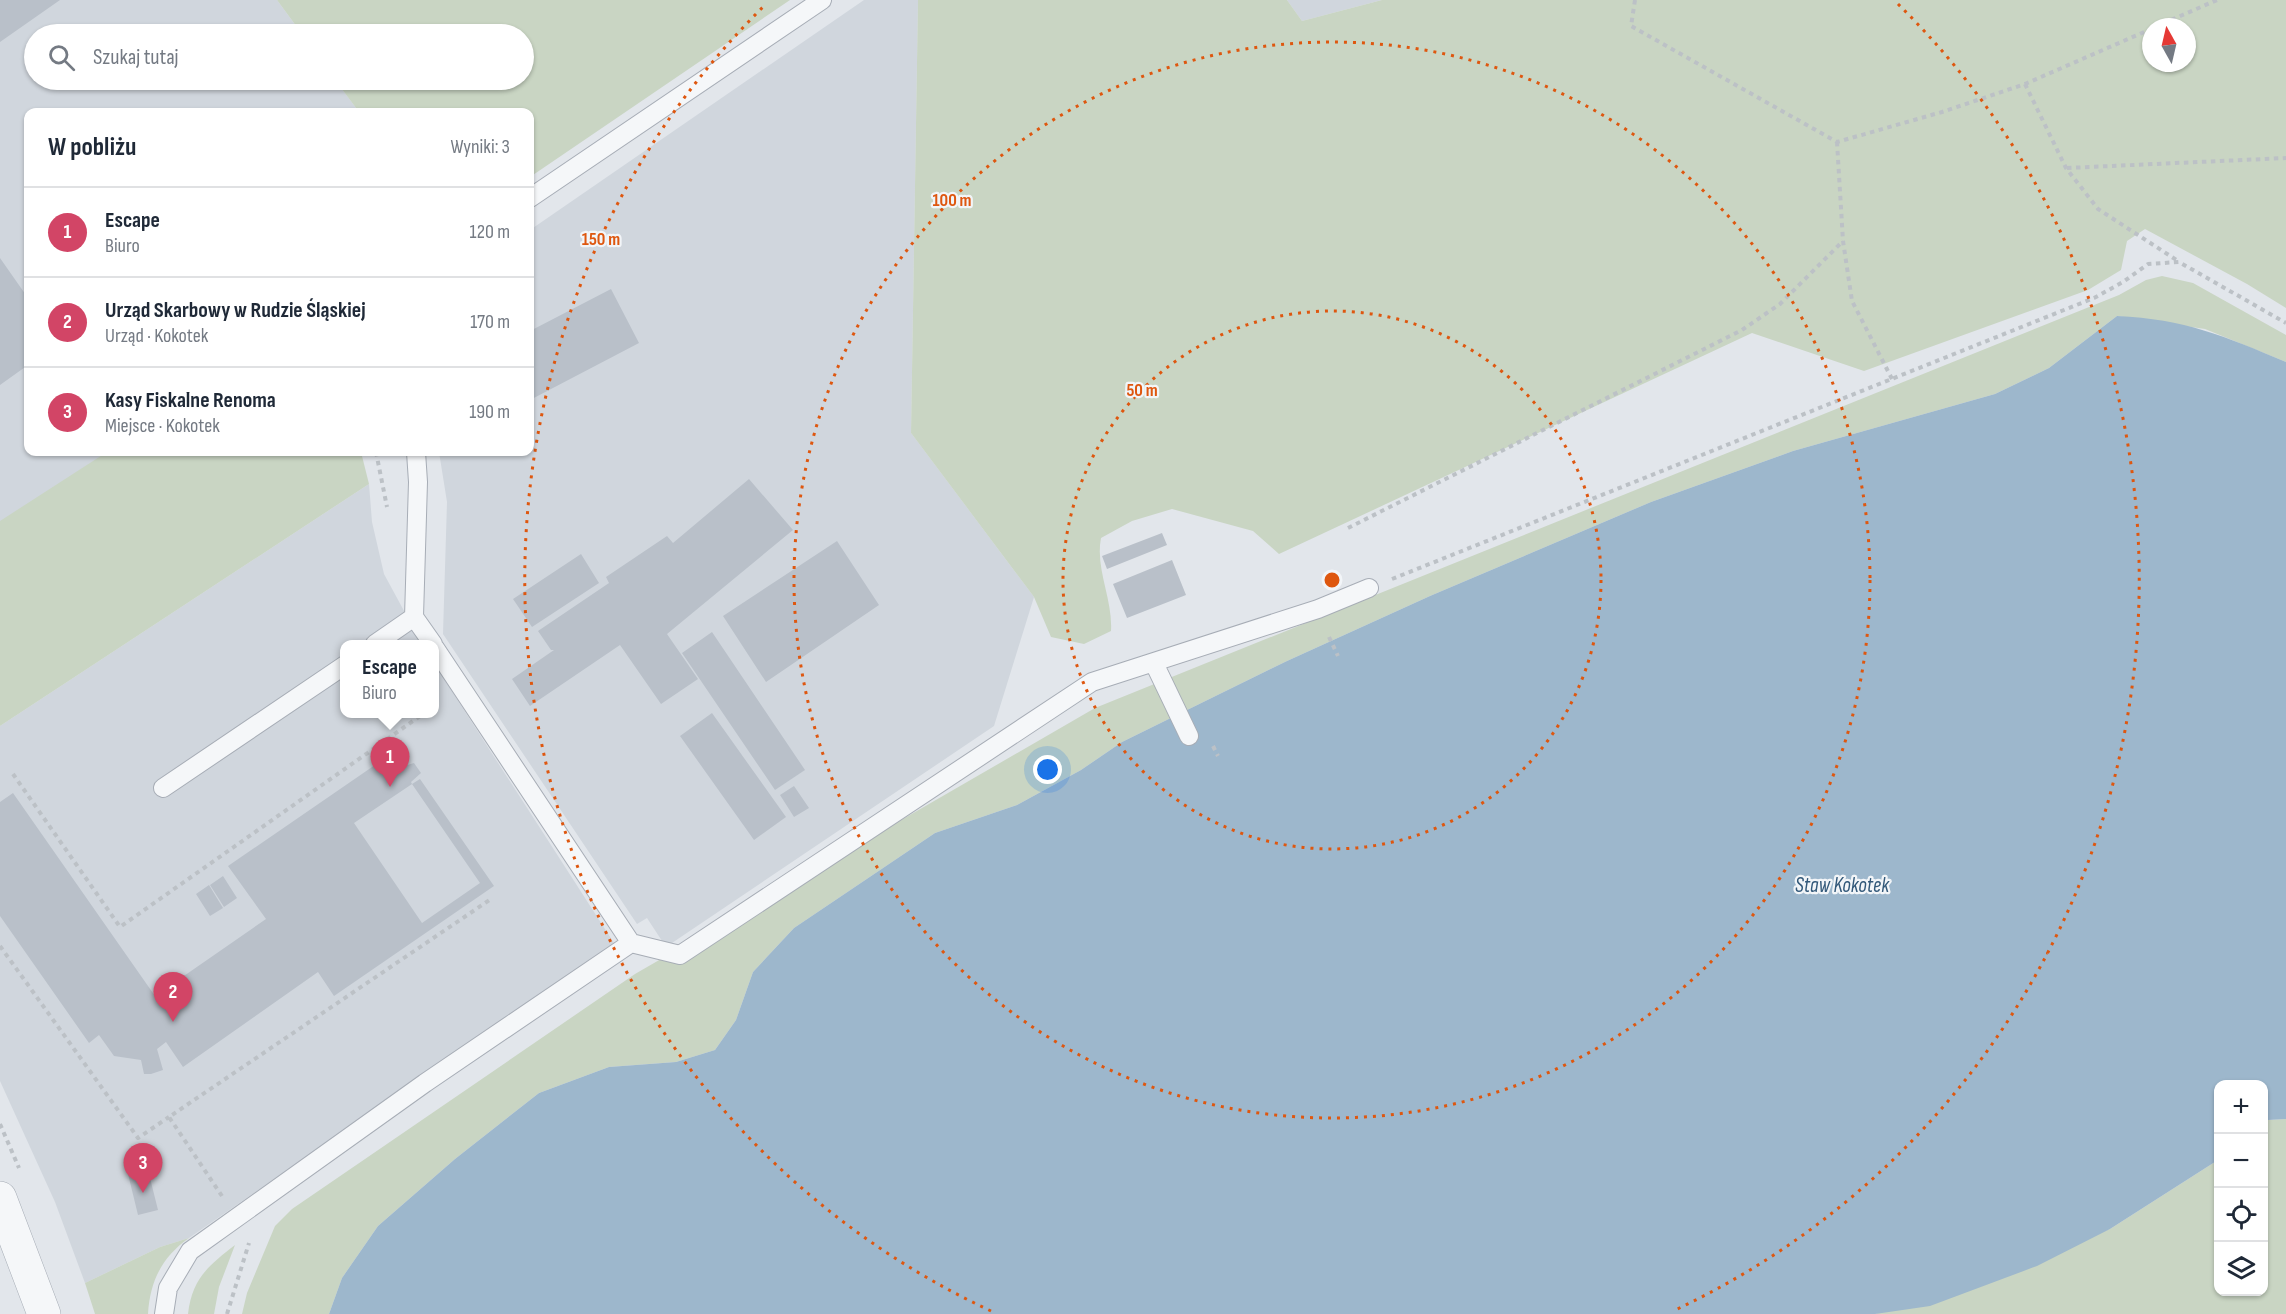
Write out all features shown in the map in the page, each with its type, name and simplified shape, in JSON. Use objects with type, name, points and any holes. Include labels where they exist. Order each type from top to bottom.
[{"type":"street","points":[[0,1198],[44,1314]]},
{"type":"lane","points":[[534,195],[822,0]]},
{"type":"lane","points":[[416,456],[418,482],[414,617],[430,640]]},
{"type":"lane","points":[[439,654],[631,943],[680,956],[1092,682],[1318,609],[1368,588]]},
{"type":"lane","points":[[382,640],[414,617]]},
{"type":"lane","points":[[1154,663],[1189,736]]},
{"type":"lane","points":[[163,788],[340,668]]},
{"type":"lane","points":[[165,1314],[168,1288],[190,1251],[425,1083],[631,943]]},
{"type":"path","points":[[1635,0],[1631,26],[1837,142],[1942,112],[2025,84],[2142,33]]},
{"type":"path","points":[[2176,18],[2217,0]]},
{"type":"path","points":[[2025,84],[2066,168],[2098,209],[2179,262],[2286,323]]},
{"type":"path","points":[[1837,142],[1843,241],[1852,301],[1892,379]]},
{"type":"path","points":[[2066,168],[2286,158]]},
{"type":"path","points":[[1348,528],[1742,330],[1780,304],[1843,241]]},
{"type":"path","points":[[1368,588],[2094,298],[2123,282],[2148,264],[2179,262]]},
{"type":"path","points":[[1329,638],[1338,656]]},
{"type":"path","points":[[13,774],[120,927],[417,718]]},
{"type":"path","points":[[0,946],[138,1138],[491,899]]},
{"type":"path","points":[[169,1117],[250,1239],[228,1314]]},
{"type":"shaded area","points":[[0,0],[277,0],[295,24],[24,24],[24,90],[342,90],[356,108],[24,108],[24,456],[108,456],[0,524]]},
{"type":"shaded area","points":[[864,0],[918,0],[911,433],[1034,597],[994,726],[666,947],[647,918],[637,924],[443,634],[447,502],[440,456],[534,456],[534,227]]},
{"type":"shaded area","points":[[1287,0],[1382,0],[1302,21]]},
{"type":"shaded area","points":[[369,484],[372,522],[384,574],[420,640],[340,640],[340,718],[439,718],[439,671],[614,943],[189,1238],[160,1247],[85,1283],[55,1202],[0,1081],[0,726]]},
{"type":"green space","points":[[277,0],[790,0],[534,174],[534,108],[356,108],[342,90],[534,90],[534,24],[295,24]]},
{"type":"green space","points":[[918,0],[1287,0],[1302,21],[1382,0],[2286,0],[2286,308],[2247,284],[2145,229],[2127,241],[2121,270],[2088,290],[1864,371],[1752,333],[1279,554],[1253,531],[1172,509],[1132,521],[1101,538],[1100,561],[1111,619],[1111,631],[1084,644],[1051,637],[1034,597],[911,433]]},
{"type":"green space","points":[[2162,276],[2193,283],[2286,335],[2286,362],[2205,329],[2117,316],[2049,368],[1995,394],[1793,451],[1651,502],[1430,596],[1287,661],[1122,742],[1081,770],[1017,805],[935,833],[794,928],[753,972],[736,1020],[715,1050],[676,1062],[609,1067],[539,1093],[455,1159],[378,1226],[342,1278],[329,1314],[242,1314],[247,1293],[275,1226],[292,1209],[635,974],[1095,708],[2119,295],[2146,280]]},
{"type":"green space","points":[[101,456],[362,456],[369,484],[0,726],[0,521]]},
{"type":"green space","points":[[2286,1119],[2286,1314],[1875,1314],[2110,1229],[2214,1163],[2214,1296],[2268,1296],[2268,1120]]},
{"type":"green space","points":[[189,1238],[171,1253],[159,1271],[151,1291],[148,1314],[95,1314],[85,1283],[160,1247]]},
{"type":"green space","points":[[235,1245],[219,1287],[214,1314],[188,1314],[193,1291],[203,1274]]},
{"type":"water","name":"Staw Kokotek","points":[[2117,316],[2163,321],[2204,330],[2286,362],[2286,1119],[2268,1120],[2268,1080],[2214,1080],[2214,1163],[2110,1229],[2037,1266],[1930,1306],[1875,1314],[329,1314],[342,1278],[378,1226],[455,1159],[539,1093],[609,1067],[676,1062],[715,1050],[736,1020],[753,972],[794,928],[935,833],[1017,805],[1081,770],[1122,742],[1287,661],[1430,596],[1651,502],[1793,451],[1995,394],[2049,368]]},
{"type":"building","points":[[0,0],[60,0],[24,24],[0,42]]},
{"type":"building","points":[[0,258],[24,292],[24,368],[0,385]]},
{"type":"building","points":[[611,289],[639,343],[534,398],[534,329]]},
{"type":"building","points":[[749,479],[793,530],[667,634],[698,679],[661,704],[620,645],[530,706],[512,679],[554,650],[551,650],[538,631],[609,583],[606,577],[667,536],[673,543]]},
{"type":"building","points":[[1162,533],[1167,545],[1107,569],[1102,556]]},
{"type":"building","points":[[837,541],[879,605],[766,682],[723,616]]},
{"type":"building","points":[[581,554],[599,583],[532,627],[513,599]]},
{"type":"building","points":[[1172,560],[1186,595],[1127,618],[1113,584]]},
{"type":"building","points":[[712,632],[805,770],[775,790],[682,653]]},
{"type":"building","points":[[712,713],[786,817],[754,840],[680,736]]},
{"type":"building","points":[[391,754],[401,767],[414,763],[421,773],[411,782],[412,784],[420,779],[494,886],[334,996],[318,972],[183,1067],[166,1042],[157,1049],[163,1070],[151,1074],[144,1074],[141,1060],[114,1056],[99,1035],[89,1043],[0,916],[0,802],[13,793],[155,996],[266,919],[228,866]],"holes":[[[412,784],[480,883],[422,923],[354,823]]]},
{"type":"building","points":[[794,786],[809,808],[794,817],[780,795]]},
{"type":"building","points":[[223,876],[237,898],[224,907],[210,885]]},
{"type":"building","points":[[209,885],[223,908],[210,916],[196,894]]},
{"type":"building","points":[[148,1170],[158,1210],[138,1215],[128,1174]]},
{"type":"place","name":"Escape","points":[[390,787]]},
{"type":"place","name":"Urząd Skarbowy w Rudzie Śląskiej","points":[[173,1022]]},
{"type":"place","name":"Kasy Fiskalne Renoma","points":[[143,1193]]}]
